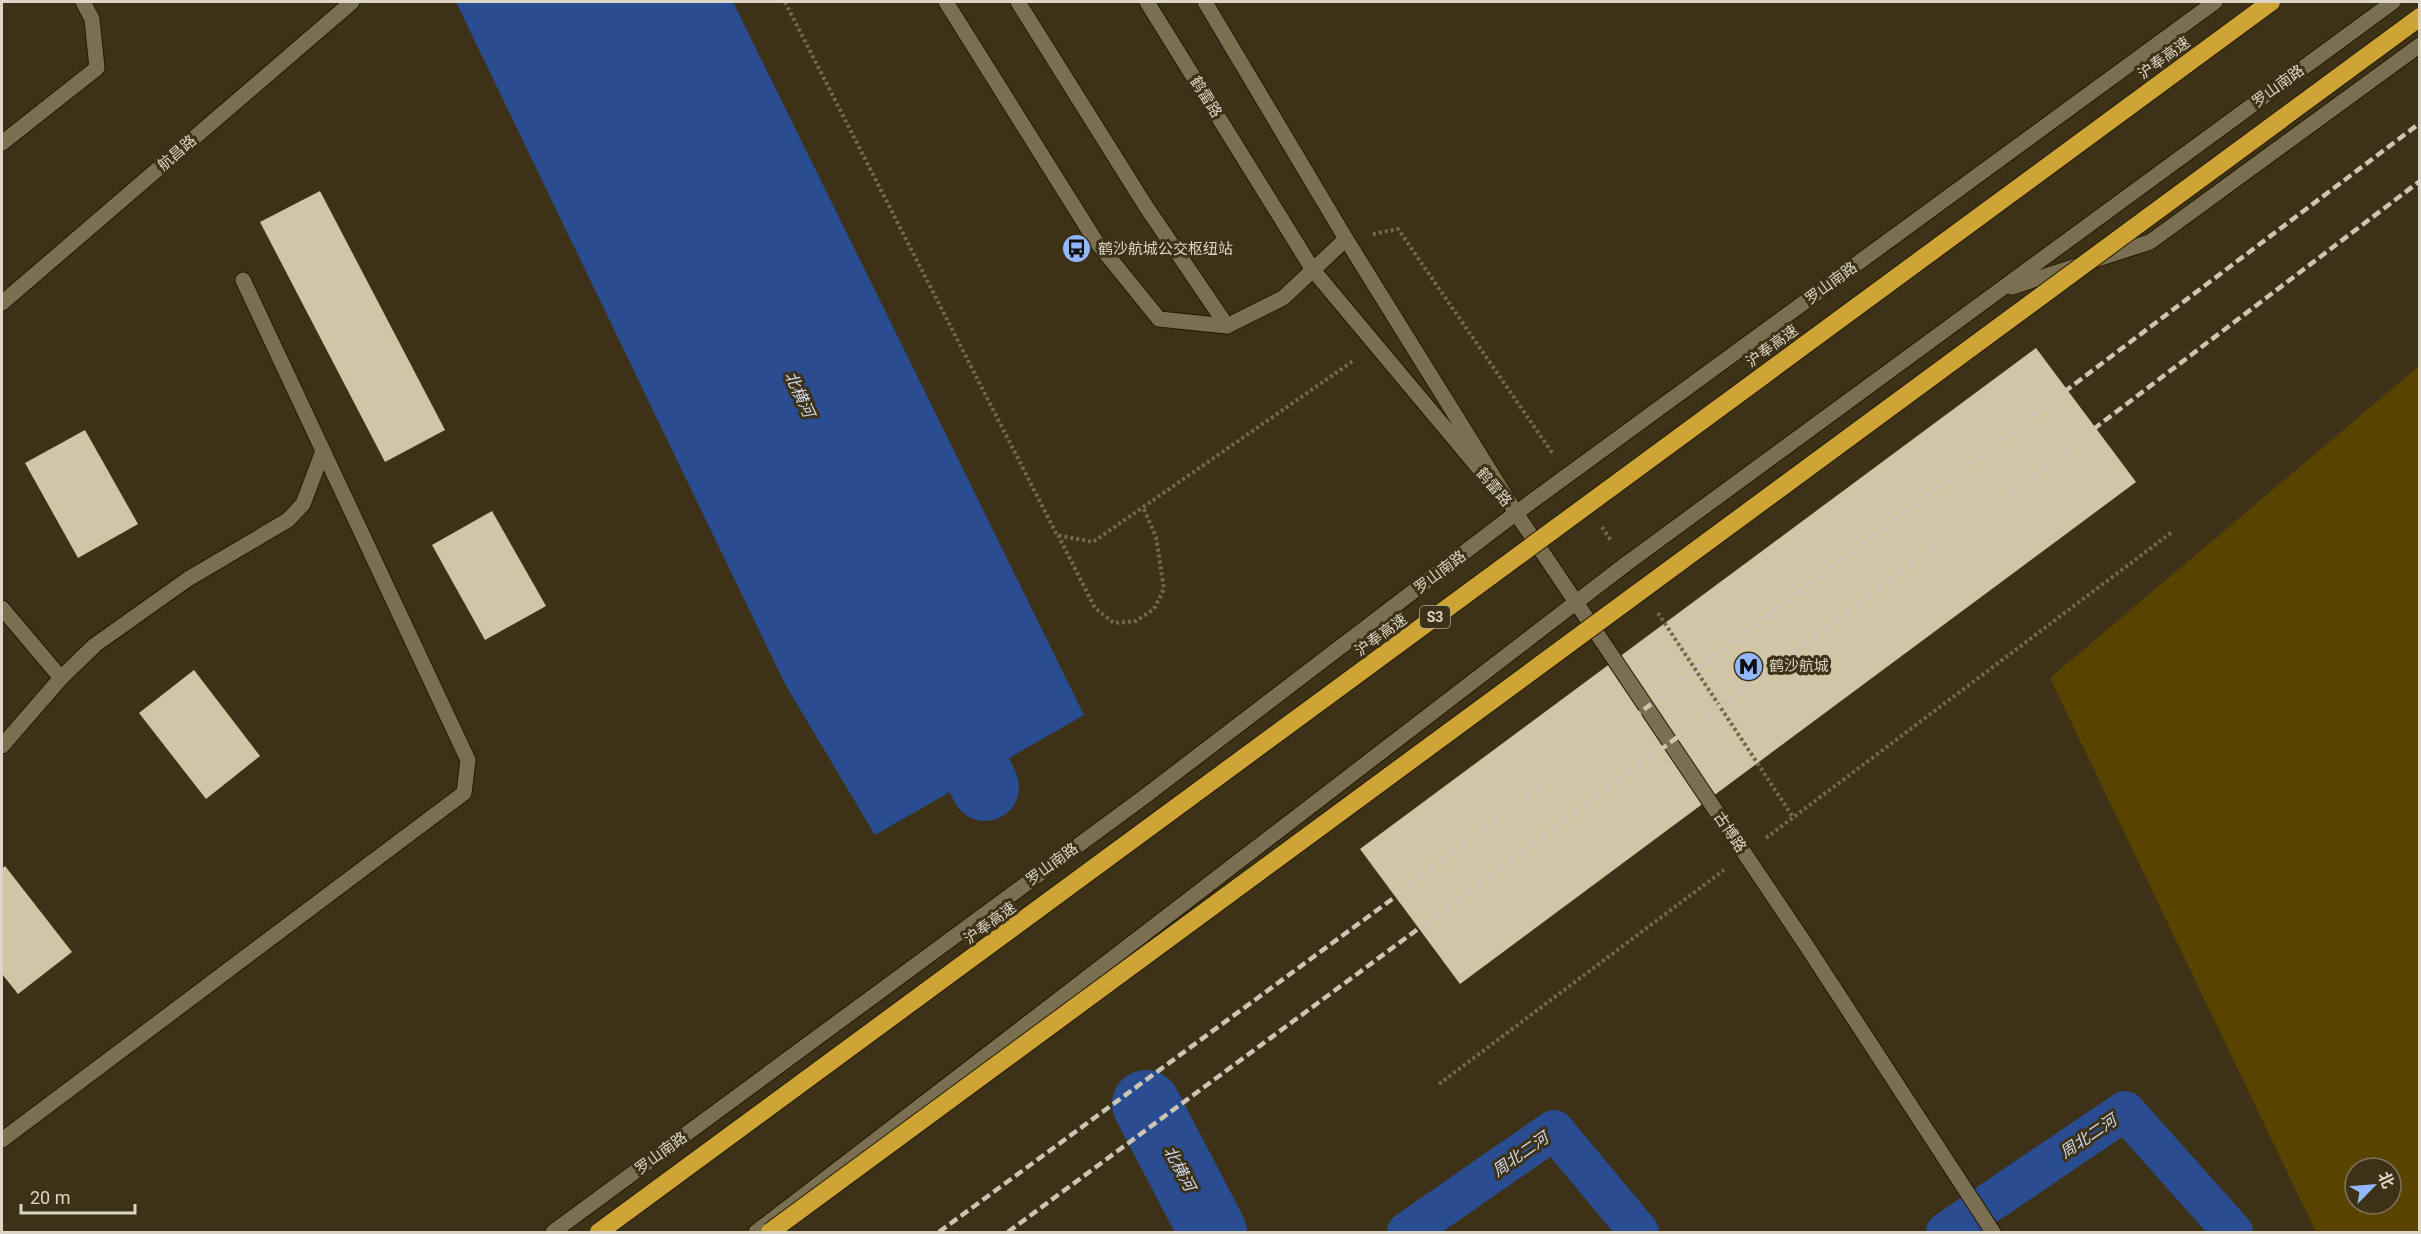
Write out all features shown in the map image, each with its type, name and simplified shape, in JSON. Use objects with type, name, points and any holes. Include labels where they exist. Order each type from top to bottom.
[{"type":"highway","name":"沪奉高速","points":[[599,1233],[2271,2]]},
{"type":"highway","points":[[770,1233],[2420,17]]},
{"type":"main road","points":[[2,143],[97,68],[92,19],[83,2]]},
{"type":"main road","name":"航昌路","points":[[2,303],[352,2]]},
{"type":"main road","points":[[946,2],[1095,240],[1159,319],[1227,326],[1283,298],[1346,238]]},
{"type":"main road","points":[[1018,2],[1145,205],[1227,326]]},
{"type":"main road","name":"鹤雷路","points":[[1147,2],[1313,270],[1516,513]]},
{"type":"main road","name":"鹤雷路","points":[[1205,2],[1346,238],[1516,513]]},
{"type":"main road","name":"罗山南路","points":[[553,1233],[1144,796],[1516,513],[2215,2]]},
{"type":"main road","name":"罗山南路","points":[[756,1233],[1576,602],[2393,2]]},
{"type":"main road","points":[[1998,291],[2150,242],[2420,45]]},
{"type":"main road","points":[[2,1140],[464,793],[468,760],[243,280]]},
{"type":"main road","points":[[2,746],[61,678],[94,645],[188,579],[288,520],[303,504],[323,451]]},
{"type":"main road","name":"古博路","points":[[1516,513],[1883,1063],[1993,1233]]},
{"type":"main road","points":[[2,608],[61,678]]},
{"type":"path","points":[[785,2],[1095,608],[1114,623],[1136,621],[1154,609],[1164,589],[1156,537],[1143,507]]},
{"type":"path","points":[[1057,535],[1093,542],[1376,345]]},
{"type":"path","points":[[1439,1084],[2172,532]]},
{"type":"shaded area","points":[[2419,366],[2419,1232],[2316,1232],[2050,678]]},
{"type":"water","points":[[456,2],[733,2],[1084,715],[875,835],[785,684]]},
{"type":"building","points":[[320,191],[445,430],[385,462],[260,222]]},
{"type":"building","name":"鹤沙航城","points":[[2036,348],[2136,482],[1460,984],[1360,849]]},
{"type":"building","points":[[85,430],[138,524],[78,558],[25,463]]},
{"type":"building","points":[[492,511],[546,606],[485,640],[432,545]]},
{"type":"building","points":[[194,670],[260,756],[206,799],[139,713]]},
{"type":"building","points":[[5,866],[72,952],[18,994],[2,974],[2,869]]},
{"type":"waterway","name":"北横河","points":[[940,691],[985,787]]},
{"type":"waterway","name":"北横河","points":[[1146,1104],[1213,1232]]},
{"type":"waterway","name":"周北二河","points":[[1946,1232],[2125,1111],[2233,1232]]},
{"type":"waterway","name":"周北二河","points":[[1407,1232],[1554,1130],[1639,1232]]},
{"type":"railway","points":[[939,1232],[1429,872],[2420,123]]},
{"type":"railway","points":[[1008,1232],[2066,450],[2420,181]]},
{"type":"place","name":"鹤沙航城公交枢纽站","points":[[1077,249]]},
{"type":"place","name":"鹤沙航城","points":[[1748,666]]}]
